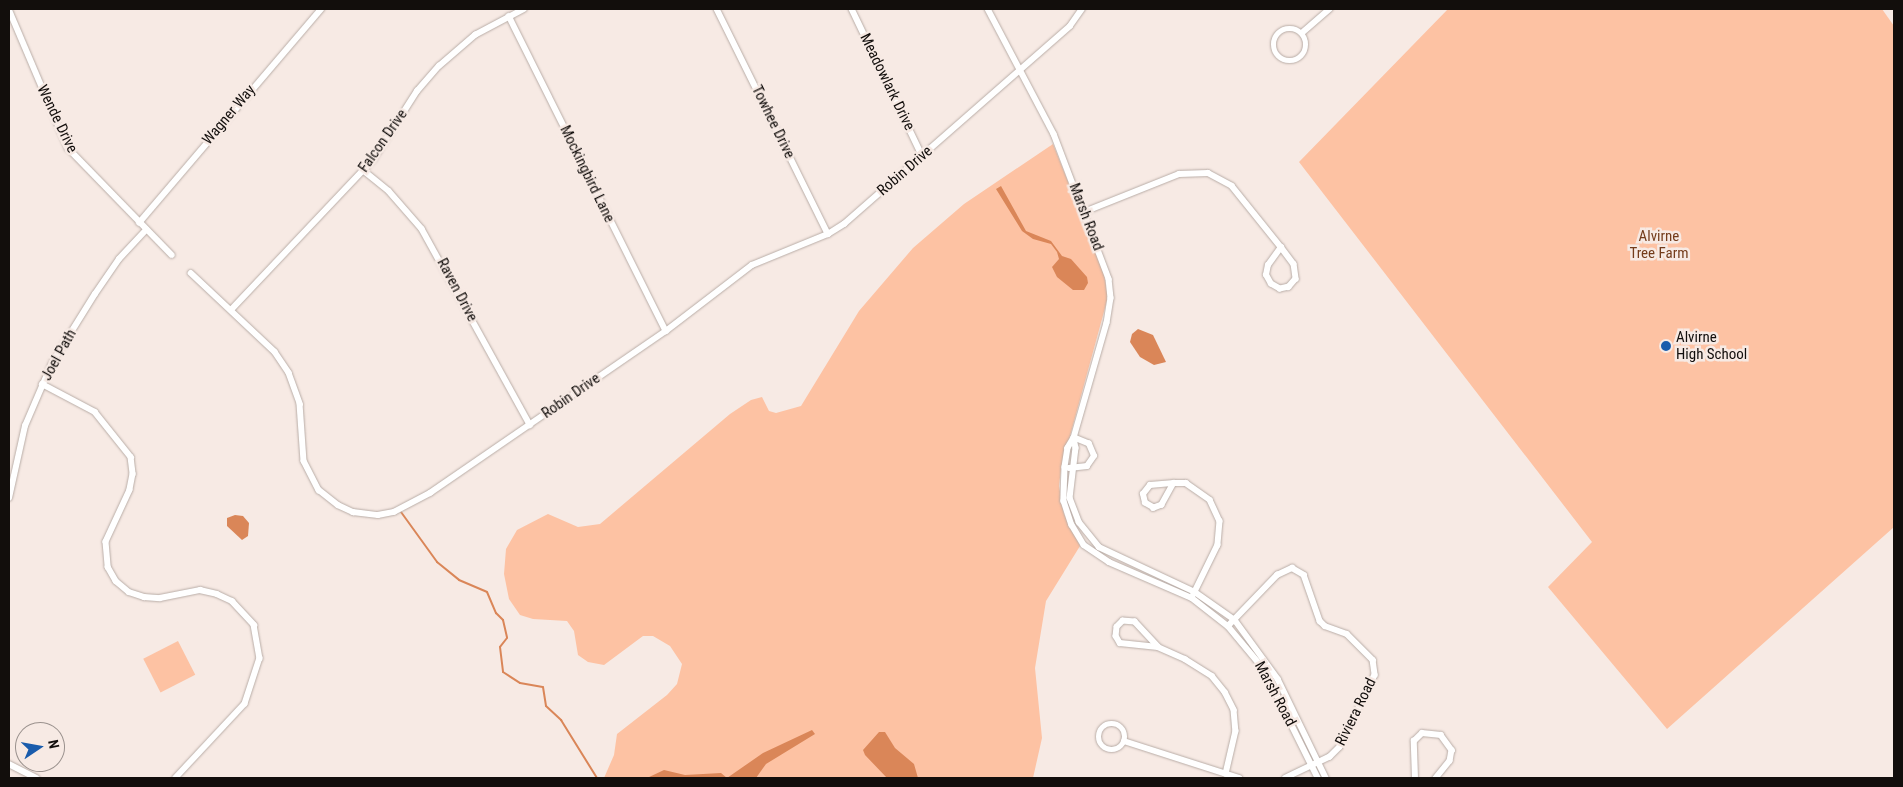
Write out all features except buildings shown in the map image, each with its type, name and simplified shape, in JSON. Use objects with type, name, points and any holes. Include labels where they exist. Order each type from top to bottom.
[{"type":"street","name":"Wende Drive","points":[[9,9],[68,148],[172,255]]},
{"type":"street","name":"Wagner Way","points":[[139,223],[321,9]]},
{"type":"street","name":"Falcon Drive","points":[[231,310],[364,170],[417,90],[439,66],[475,35],[524,9]]},
{"type":"street","name":"Towhee Drive","points":[[718,9],[828,234]]},
{"type":"street","name":"Meadowlark Drive","points":[[852,9],[922,156]]},
{"type":"street","name":"Marsh Road","points":[[988,9],[1054,134],[1109,279],[1111,298],[1074,438],[1070,498],[1079,522],[1091,540],[1112,555],[1195,592],[1234,620],[1261,652],[1278,679],[1326,778]]},
{"type":"street","name":"Robin Drive","points":[[191,272],[274,352],[289,373],[300,404],[307,469],[319,490],[345,509],[378,515],[409,506],[666,331],[752,264],[828,234],[1021,70],[1070,26],[1082,9]]},
{"type":"street","points":[[1303,32],[1306,47],[1301,56],[1291,61],[1281,58],[1275,49],[1278,34],[1286,30],[1303,32],[1329,9]]},
{"type":"street","name":"Mockingbird Lane","points":[[509,16],[666,331]]},
{"type":"street","name":"Raven Drive","points":[[364,170],[389,191],[422,229],[530,425]]},
{"type":"street","points":[[1084,212],[1179,174],[1208,173],[1232,186],[1281,247],[1294,264],[1297,274],[1293,283],[1280,289],[1271,284],[1266,276],[1268,265],[1281,247]]},
{"type":"street","name":"Joel Path","points":[[9,498],[22,434],[42,384],[95,294],[119,259],[146,230]]},
{"type":"street","points":[[42,384],[95,412],[130,457],[133,474],[130,490],[106,542],[108,567],[116,581],[128,592],[144,597],[200,590],[217,594],[232,601],[254,625],[260,658],[245,704],[176,778]]},
{"type":"street","name":"Marsh Road","points":[[1074,438],[1068,448],[1065,467],[1067,512],[1088,549],[1109,562],[1192,598],[1228,626],[1264,669],[1318,778]]},
{"type":"street","points":[[1065,467],[1072,469],[1087,466],[1094,456],[1089,444],[1074,438]]},
{"type":"street","points":[[1174,483],[1162,505],[1154,508],[1145,503],[1143,496],[1147,487],[1174,483],[1186,484],[1201,491],[1213,504],[1220,521],[1218,545],[1192,598]]},
{"type":"street","name":"Riviera Road","points":[[1228,626],[1278,575],[1288,568],[1297,569],[1304,575],[1320,621],[1325,626],[1347,634],[1373,660],[1376,671],[1374,678],[1340,747],[1319,763]]},
{"type":"street","points":[[1158,647],[1124,645],[1117,640],[1117,627],[1123,621],[1135,622],[1158,647],[1212,676],[1230,700],[1236,731],[1226,774]]},
{"type":"street","points":[[1108,724],[1116,724],[1124,732],[1124,740],[1115,749],[1106,748],[1100,742],[1100,733],[1108,724]]},
{"type":"street","points":[[1415,778],[1414,741],[1422,733],[1441,735],[1450,747],[1450,760],[1436,778]]},
{"type":"street","points":[[1124,740],[1239,778]]},
{"type":"street","points":[[1286,778],[1319,763]]},
{"type":"street","points":[[9,764],[38,778]]},
{"type":"green space","name":"Alvirne Tree Farm","points":[[1448,9],[1882,9],[1894,26],[1894,527],[1667,729],[1548,587],[1592,542],[1299,162]]},
{"type":"green space","points":[[1053,144],[1103,269],[1108,297],[1061,469],[1059,486],[1064,514],[1080,546],[1046,601],[1035,668],[1042,738],[1033,778],[604,778],[614,755],[617,734],[667,695],[677,684],[682,664],[670,646],[653,636],[643,636],[604,665],[588,662],[578,655],[574,631],[567,621],[533,619],[520,615],[509,599],[504,574],[506,549],[517,530],[548,514],[578,527],[600,524],[730,414],[751,400],[762,397],[769,411],[776,413],[801,406],[859,311],[913,248],[964,204]]},
{"type":"green space","points":[[178,641],[195,675],[161,693],[143,659]]},
{"type":"shaded area","points":[[1001,186],[1026,231],[1051,241],[1062,256],[1071,259],[1087,277],[1088,283],[1084,290],[1073,290],[1057,277],[1052,267],[1059,259],[1057,252],[1051,244],[1033,239],[1022,231],[996,189]]},
{"type":"shaded area","points":[[1138,329],[1153,335],[1166,362],[1154,365],[1140,357],[1130,342],[1132,334]]},
{"type":"shaded area","points":[[235,515],[243,516],[249,523],[248,536],[242,540],[227,526],[227,518]]},
{"type":"shaded area","points":[[812,730],[815,734],[766,764],[756,778],[727,778],[763,753]]},
{"type":"shaded area","points":[[879,732],[885,732],[895,748],[914,764],[918,778],[887,778],[865,755],[863,750]]},
{"type":"shaded area","points":[[664,770],[685,775],[721,773],[727,778],[647,778]]},
{"type":"waterway","points":[[401,512],[437,562],[459,580],[487,592],[496,613],[503,620],[507,638],[500,647],[503,672],[520,683],[543,687],[546,706],[561,720],[597,778]]},
{"type":"place","name":"Alvirne High School","points":[[1666,346]]}]
